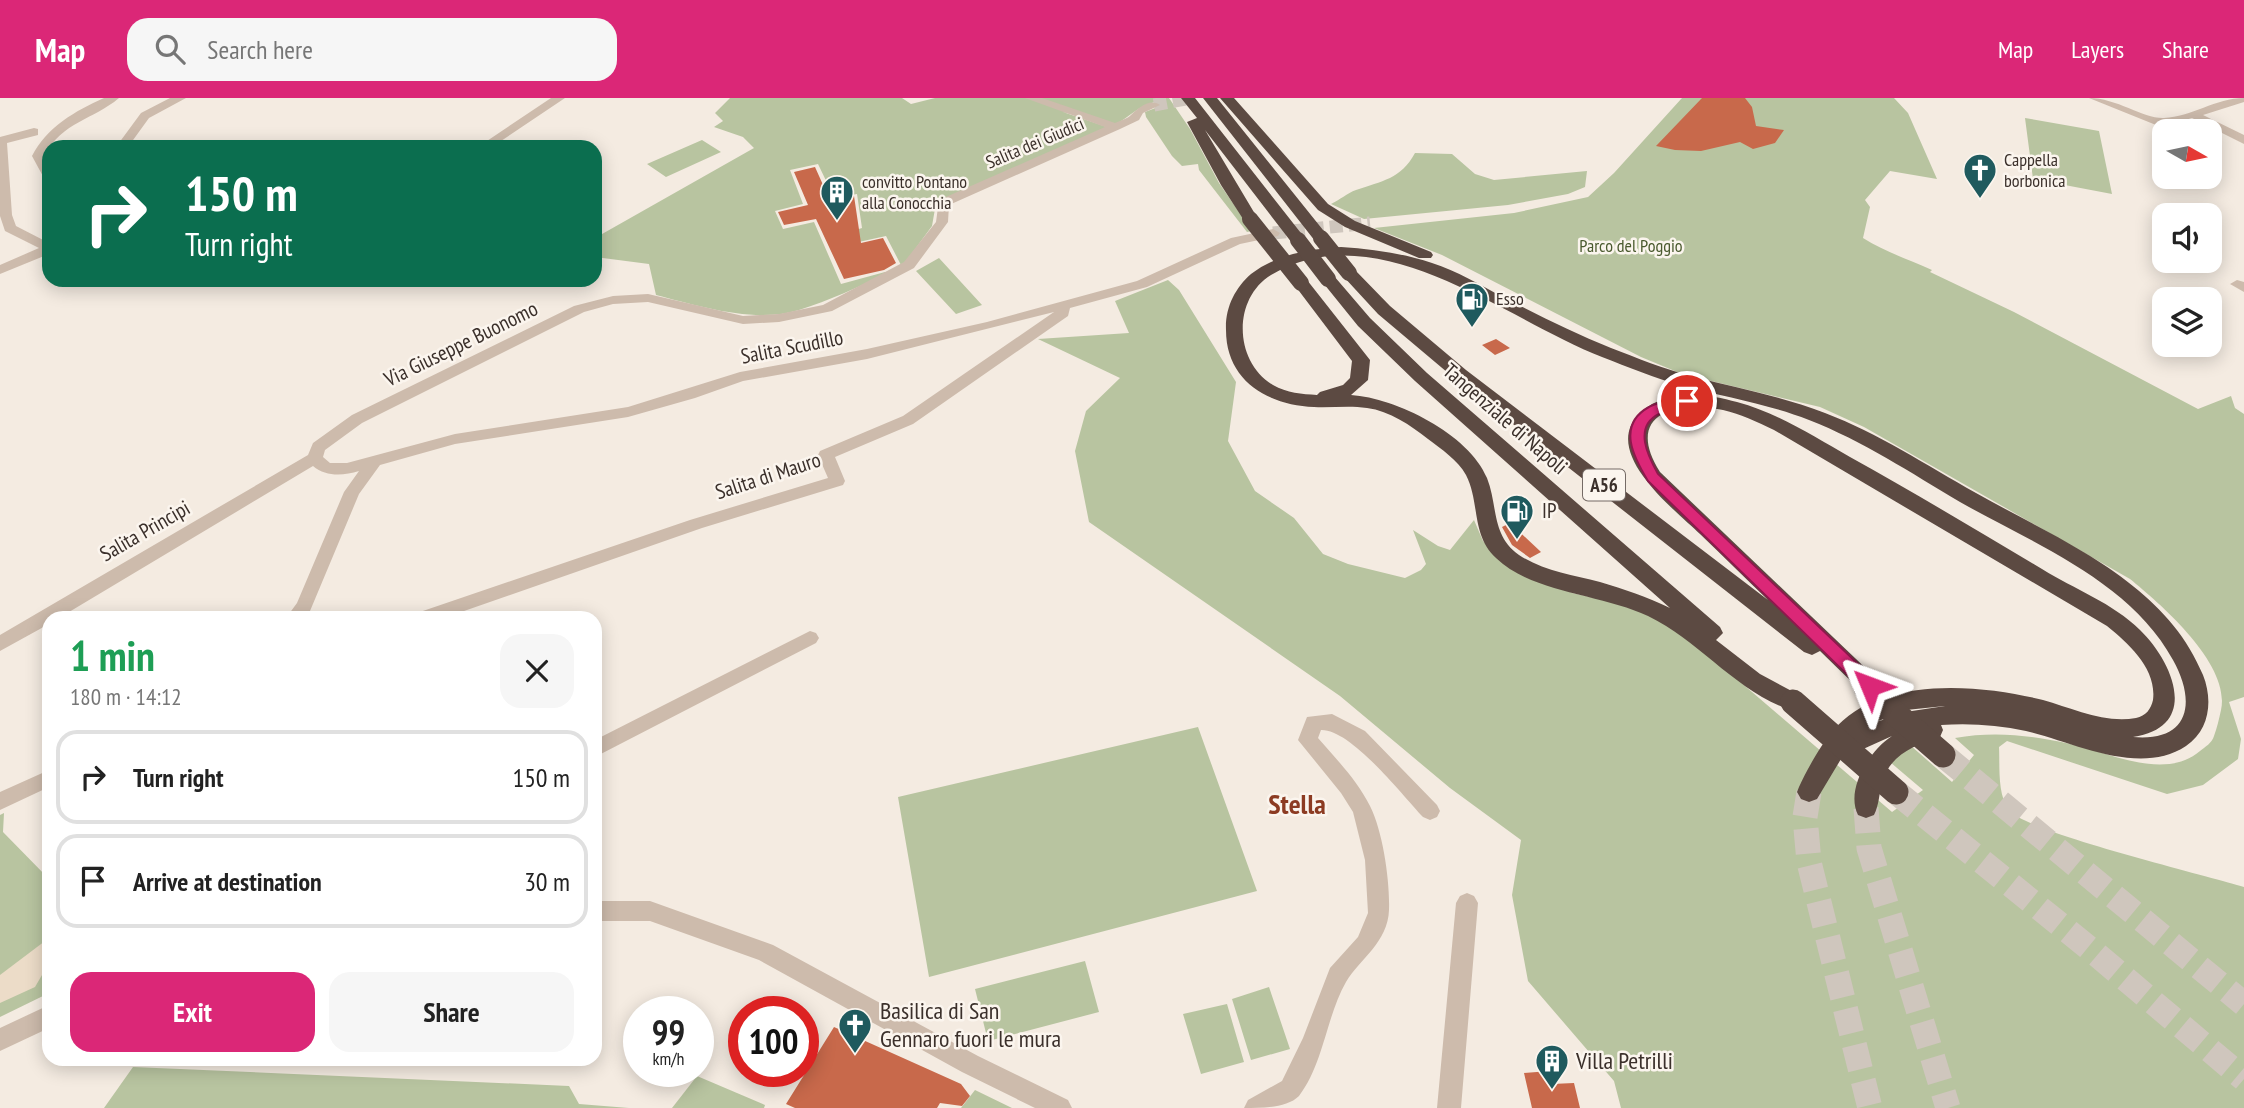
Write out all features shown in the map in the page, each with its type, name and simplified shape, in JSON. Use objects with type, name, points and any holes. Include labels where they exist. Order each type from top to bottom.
[{"type":"highway","points":[[1182,98],[1228,185],[1250,219],[1301,283],[1358,353],[1362,367],[1359,380],[1341,392],[1322,397],[1290,394],[1272,386],[1259,376],[1246,352],[1243,317],[1247,301],[1255,288],[1280,270],[1304,262],[1343,258],[1396,263],[1452,282],[1572,345],[1616,364],[1779,412],[1806,426],[1898,491]]},
{"type":"highway","name":"Tangenziale di Napoli","points":[[1188,98],[1364,322],[1431,386],[1896,792]]},
{"type":"highway","name":"Tangenziale di Napoli","points":[[1210,98],[1349,273],[1393,318],[1450,366],[1868,687],[1943,755]]},
{"type":"highway","points":[[1227,98],[1308,192],[1332,214],[1457,270],[1665,374]]},
{"type":"highway","points":[[1793,702],[1752,680],[1685,627],[1653,609],[1608,592],[1541,574],[1509,558],[1499,550],[1488,530],[1479,483],[1468,463],[1413,417],[1367,401],[1306,402],[1284,398],[1264,390],[1250,377],[1239,355],[1234,334],[1235,312],[1249,284],[1267,270],[1287,261],[1323,254],[1382,256],[1423,265],[1444,273],[1578,342],[1665,374],[1772,401],[1854,432],[2073,558],[2138,601],[2156,618],[2182,653],[2197,687],[2197,713],[2182,736],[2156,746],[2123,746],[2009,719],[1945,715],[1887,726],[1833,752]]},
{"type":"highway","points":[[1809,792],[1820,768],[1833,752],[1839,739],[1849,729],[1879,710],[1908,701],[1950,697],[1995,701],[2122,728],[2134,728],[2153,722],[2160,714],[2164,702],[2161,677],[2152,661],[2122,626],[1898,491],[1767,420],[1723,404],[1687,401],[1664,406],[1645,417],[1637,433],[1640,454],[1665,491],[1868,687]]},
{"type":"highway","points":[[1676,526],[1742,591]]},
{"type":"highway","points":[[1866,808],[1867,785],[1880,762],[1896,745],[1921,733],[1972,726],[2077,735]]},
{"type":"street","points":[[49,140],[63,128],[113,98]]},
{"type":"street","points":[[126,140],[136,122],[149,111],[180,98]]},
{"type":"street","points":[[495,140],[559,98]]},
{"type":"street","points":[[1031,98],[1116,127]]},
{"type":"street","points":[[2095,98],[2165,122],[2244,98]]},
{"type":"street","points":[[2209,98],[2223,105]]},
{"type":"street","name":"Salita dei Giudici","points":[[942,222],[941,208],[954,197],[1116,127],[1135,118],[1139,111],[1154,105]]},
{"type":"street","points":[[2193,114],[2244,140]]},
{"type":"street","points":[[34,132],[0,140],[6,215],[10,228],[42,244]]},
{"type":"street","points":[[42,146],[38,156],[42,164]]},
{"type":"street","name":"Via Giuseppe Buonomo","points":[[314,458],[318,447],[357,419],[579,309],[613,300],[648,298],[743,320],[779,318],[827,308],[909,265],[942,222]]},
{"type":"street","name":"Salita Scudillo","points":[[314,458],[326,468],[346,469],[455,439],[628,412],[690,395],[740,377],[867,354],[1142,284],[1236,241],[1273,233]]},
{"type":"street","points":[[0,270],[42,251]]},
{"type":"street","name":"Salita di Mauro","points":[[443,611],[696,524],[837,481],[827,455],[835,449],[908,420],[1063,313],[1065,305]]},
{"type":"street","name":"Salita Principi","points":[[56,611],[314,458]]},
{"type":"street","points":[[300,611],[352,492],[375,461]]},
{"type":"street","name":"Salita Principi","points":[[0,644],[42,619]]},
{"type":"street","points":[[602,745],[810,638]]},
{"type":"street","points":[[1256,1108],[1290,1089],[1312,1044],[1338,975],[1366,944],[1379,913],[1375,860],[1362,810],[1348,787],[1308,740],[1314,723],[1332,722],[1358,737],[1430,811]]},
{"type":"street","points":[[0,801],[42,781]]},
{"type":"street","points":[[1449,1108],[1467,903]]},
{"type":"street","points":[[602,911],[650,911],[765,952],[970,1064],[1060,1108]]},
{"type":"street","points":[[0,1040],[42,1019]]},
{"type":"green space","points":[[730,98],[902,98],[911,104],[935,98],[1169,98],[1190,129],[1219,183],[1252,231],[1247,232],[1199,170],[1198,164],[1182,166],[1172,156],[1146,117],[1145,112],[1158,107],[1155,102],[1116,124],[1063,112],[1107,127],[936,203],[932,226],[902,267],[886,236],[854,243],[849,232],[862,228],[857,194],[839,197],[837,190],[831,191],[818,164],[790,170],[803,204],[775,211],[783,229],[814,222],[841,284],[885,272],[888,274],[821,302],[782,314],[727,312],[690,304],[656,295],[649,264],[602,258],[602,234],[754,148],[743,137],[714,127],[723,121],[715,113]]},
{"type":"green space","name":"Parco del Poggio","points":[[1682,98],[1894,98],[1908,113],[1937,179],[1890,171],[1865,200],[1870,207],[1863,238],[1932,270],[1930,272],[2014,312],[2198,409],[2231,396],[2235,408],[2244,414],[2244,697],[2229,702],[2241,739],[2238,759],[2203,785],[2167,794],[2007,741],[1999,747],[2000,780],[2005,803],[2009,810],[2022,819],[2080,841],[2244,887],[2244,1108],[1621,1108],[1614,1081],[1528,981],[1512,895],[1521,840],[1450,788],[1340,696],[1089,522],[1075,451],[1086,411],[1120,378],[1038,339],[1129,333],[1115,301],[1168,280],[1179,290],[1236,382],[1228,441],[1255,491],[1294,518],[1323,554],[1348,564],[1405,578],[1421,570],[1426,564],[1413,530],[1438,546],[1450,550],[1474,520],[1483,541],[1498,556],[1572,593],[1632,606],[1675,626],[1892,812],[1923,790],[1890,762],[1910,745],[1952,782],[1974,755],[1955,738],[1997,734],[2038,738],[2152,764],[2185,760],[2210,743],[2221,710],[2221,693],[2216,674],[2191,637],[2130,579],[1864,427],[1820,407],[1682,374],[1641,357],[1442,255],[1374,228],[1514,213],[1588,197],[1614,173]]},
{"type":"green space","points":[[2025,118],[2099,131],[2112,194],[2033,179]]},
{"type":"green space","points":[[702,140],[721,152],[666,177],[647,164]]},
{"type":"green space","points":[[1415,153],[1452,154],[1475,174],[1494,180],[1587,171],[1585,187],[1568,194],[1508,205],[1364,219],[1331,204],[1353,191],[1397,174]]},
{"type":"green space","points":[[939,258],[982,305],[956,314],[916,271]]},
{"type":"green space","points":[[1198,727],[1257,891],[929,977],[898,797]]},
{"type":"green space","points":[[4,813],[3,832],[42,872],[42,996],[0,1017],[0,815]]},
{"type":"green space","points":[[1085,961],[1099,1012],[988,1041],[975,989]]},
{"type":"green space","points":[[1269,987],[1290,1049],[1251,1060],[1232,999]]},
{"type":"green space","points":[[1227,1004],[1244,1062],[1201,1074],[1183,1014]]},
{"type":"green space","points":[[133,1067],[569,1086],[579,1104],[629,1108],[104,1108]]},
{"type":"green space","points":[[714,1083],[765,1105],[764,1108],[672,1108],[688,1087],[714,1087]]},
{"type":"green space","points":[[975,1090],[1012,1108],[961,1108]]},
{"type":"shaded area","points":[[42,943],[42,975],[35,987],[0,1003],[0,975]]},
{"type":"building","points":[[1702,98],[1745,98],[1752,107],[1756,126],[1784,130],[1775,143],[1753,149],[1740,142],[1701,151],[1656,146]]},
{"type":"building","name":"convitto Pontano alla Conocchia","points":[[815,167],[828,196],[834,195],[835,200],[854,196],[861,243],[883,238],[896,263],[884,270],[844,279],[816,219],[784,225],[778,212],[808,205],[794,172]]},
{"type":"building","points":[[1496,339],[1510,348],[1495,355],[1482,345]]},
{"type":"building","name":"IP","points":[[1510,523],[1541,552],[1530,558],[1512,545],[1502,527]]},
{"type":"building","name":"Basilica di San Gennaro fuori le mura","points":[[834,1027],[961,1084],[970,1096],[962,1106],[940,1103],[937,1108],[795,1108],[786,1104],[797,1087],[819,1087],[819,1051]]},
{"type":"building","name":"Villa Petrilli","points":[[1550,1071],[1552,1084],[1574,1083],[1580,1108],[1532,1108],[1524,1073]]},
{"type":"tunnel","points":[[1154,105],[1191,98]]},
{"type":"tunnel","points":[[1273,233],[1370,223]]},
{"type":"tunnel","points":[[1943,755],[2244,1004]]},
{"type":"tunnel","points":[[1809,792],[1805,817],[1809,862],[1870,1108]]},
{"type":"tunnel","points":[[1896,792],[2095,953],[2244,1079]]},
{"type":"tunnel","points":[[1866,808],[1869,848],[1948,1108]]},
{"type":"place","name":"Cappella borbonica","points":[[1980,200]]},
{"type":"place","name":"convitto Pontano alla Conocchia","points":[[837,222]]},
{"type":"place","name":"Esso","points":[[1472,329]]},
{"type":"place","name":"IP","points":[[1517,541]]},
{"type":"place","name":"Basilica di San Gennaro fuori le mura","points":[[855,1055]]},
{"type":"place","name":"Villa Petrilli","points":[[1552,1091]]},
{"type":"district","name":"Stella","points":[[1297,804]]},
{"type":"route","points":[[1687,401],[1653,410],[1639,425],[1637,443],[1653,477],[1870,686]]}]
